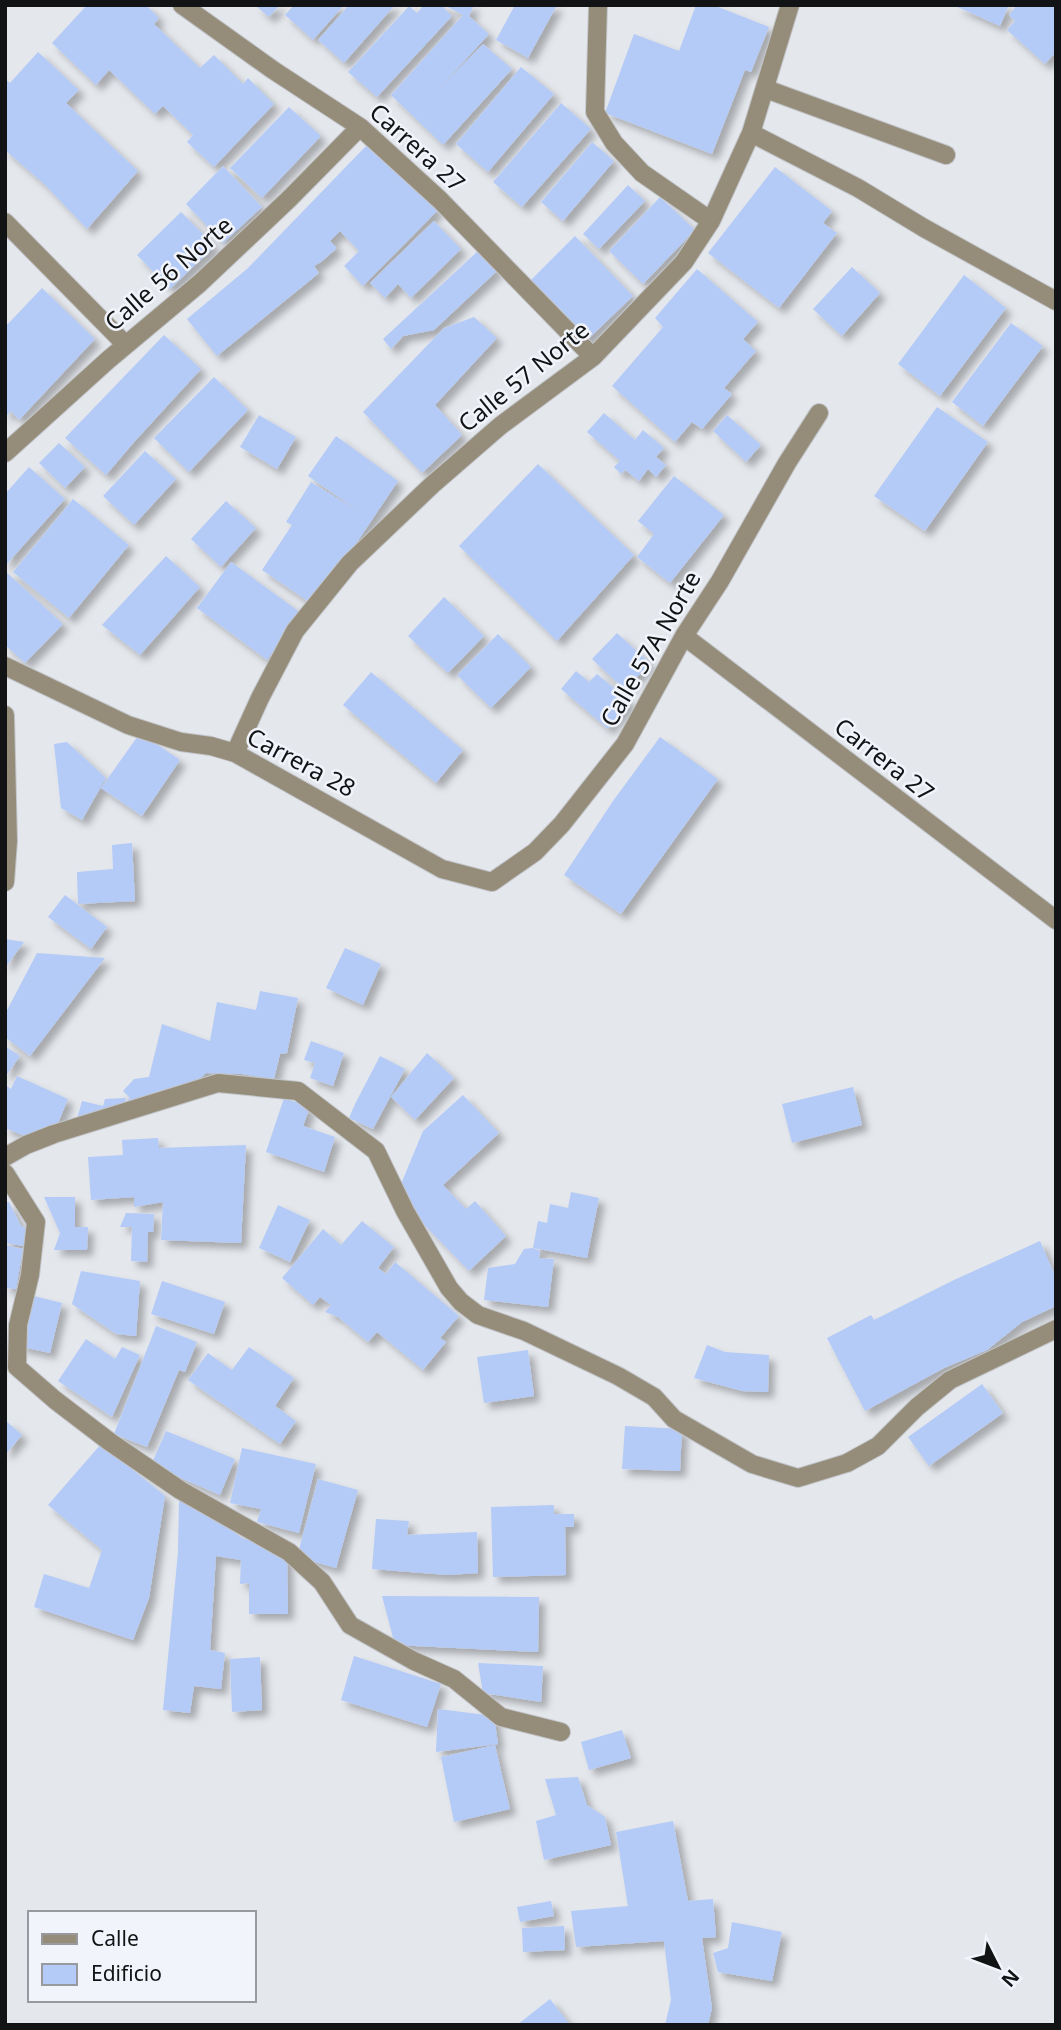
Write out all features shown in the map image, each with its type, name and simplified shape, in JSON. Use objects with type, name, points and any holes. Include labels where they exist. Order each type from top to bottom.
[{"type":"street","name":"Carrera 27","points":[[183,5],[360,128],[440,200],[593,357]]},
{"type":"street","points":[[598,5],[595,113],[614,143],[642,173],[711,221]]},
{"type":"street","name":"Calle 57 Norte","points":[[235,753],[295,631],[350,564],[432,485],[500,426],[593,357],[684,262],[711,221],[751,133],[790,5]]},
{"type":"street","points":[[766,89],[946,155]]},
{"type":"street","name":"Calle 56 Norte","points":[[5,453],[226,259],[360,128]]},
{"type":"street","points":[[751,133],[858,188],[1056,301]]},
{"type":"street","points":[[5,222],[126,345]]},
{"type":"street","name":"Calle 57A Norte","points":[[492,882],[535,852],[562,824],[625,744],[684,636],[720,581],[787,463],[819,413]]},
{"type":"street","name":"Carrera 27","points":[[684,636],[1056,920]]},
{"type":"street","name":"Carrera 28","points":[[5,666],[128,725],[181,742],[235,753],[442,869],[492,882]]},
{"type":"street","points":[[5,715],[8,827],[5,881]]},
{"type":"street","points":[[5,1157],[54,1134],[218,1083],[298,1091],[376,1151],[405,1211],[449,1288],[461,1302],[478,1315],[524,1331],[654,1397],[674,1419],[752,1464],[798,1478],[847,1463],[878,1446],[917,1407],[950,1380],[1056,1329]]},
{"type":"street","points":[[5,1173],[36,1222],[30,1275],[18,1325],[17,1367],[55,1400],[170,1483],[289,1552],[322,1582],[350,1625],[414,1661],[454,1679],[501,1717],[561,1732]]},
{"type":"building","points":[[87,5],[146,5],[159,18],[154,24],[200,68],[214,55],[243,84],[248,78],[274,104],[214,167],[187,142],[193,135],[163,106],[155,114],[109,70],[96,85],[52,43]]},
{"type":"building","points":[[255,5],[280,5],[269,17]]},
{"type":"building","points":[[294,5],[344,5],[313,40],[285,15]]},
{"type":"building","points":[[349,5],[395,5],[344,63],[318,40]]},
{"type":"building","points":[[424,5],[441,5],[452,16],[377,97],[348,72],[409,6],[417,13]]},
{"type":"building","points":[[444,5],[474,5],[469,16],[489,34],[438,90],[483,44],[512,69],[443,145],[391,95],[463,15]]},
{"type":"building","points":[[515,5],[557,5],[528,58],[496,40]]},
{"type":"building","points":[[696,5],[713,5],[769,27],[751,72],[745,70],[712,154],[605,113],[634,34],[679,51]]},
{"type":"building","points":[[953,5],[1009,5],[1000,26]]},
{"type":"building","points":[[1017,5],[1056,5],[1056,52],[1045,64],[1007,30],[1015,21],[1009,15]]},
{"type":"building","points":[[38,52],[79,90],[66,103],[138,171],[87,229],[44,184],[5,150],[5,79],[10,83]]},
{"type":"building","points":[[521,67],[554,94],[488,172],[456,144]]},
{"type":"building","points":[[561,103],[591,129],[522,207],[493,182]]},
{"type":"building","points":[[289,107],[321,136],[262,198],[230,168]]},
{"type":"building","points":[[592,142],[614,161],[563,221],[541,202]]},
{"type":"building","points":[[367,145],[438,210],[363,286],[344,266],[359,251],[340,231],[330,241],[337,248],[314,266],[319,273],[217,356],[187,319],[248,268]]},
{"type":"building","points":[[223,166],[262,207],[223,243],[186,204]]},
{"type":"building","points":[[775,167],[832,211],[823,223],[837,233],[779,308],[708,253]]},
{"type":"building","points":[[628,185],[645,201],[599,249],[583,234]]},
{"type":"building","points":[[660,197],[695,230],[643,284],[609,251]]},
{"type":"building","points":[[181,212],[215,246],[170,289],[137,255]]},
{"type":"building","points":[[434,221],[461,249],[411,298],[398,284],[385,298],[370,283]]},
{"type":"building","points":[[575,236],[633,296],[584,343],[528,283]]},
{"type":"building","points":[[479,250],[498,270],[434,330],[403,336],[391,349],[383,339]]},
{"type":"building","points":[[852,267],[880,293],[842,336],[813,309]]},
{"type":"building","points":[[697,269],[758,322],[743,339],[756,351],[724,388],[732,394],[702,429],[692,422],[675,442],[612,386],[663,327],[655,318]]},
{"type":"building","points":[[964,275],[1006,308],[940,396],[898,364]]},
{"type":"building","points":[[42,288],[95,339],[19,420],[11,411],[5,417],[5,327]]},
{"type":"building","points":[[474,317],[497,338],[435,405],[462,435],[422,473],[363,412],[444,328]]},
{"type":"building","points":[[1011,323],[1043,346],[983,426],[952,402]]},
{"type":"building","points":[[164,335],[201,369],[106,475],[65,438]]},
{"type":"building","points":[[214,377],[248,410],[189,472],[154,438]]},
{"type":"building","points":[[937,407],[988,442],[925,531],[874,496]]},
{"type":"building","points":[[604,413],[635,440],[643,430],[664,448],[656,457],[666,465],[656,477],[648,469],[639,481],[625,470],[621,474],[614,467],[620,461],[587,432]]},
{"type":"building","points":[[259,415],[296,437],[277,469],[240,447]]},
{"type":"building","points":[[727,415],[761,445],[746,462],[713,431]]},
{"type":"building","points":[[336,436],[398,481],[312,604],[262,570],[292,525],[286,522],[311,482],[358,511],[308,476]]},
{"type":"building","points":[[59,443],[85,467],[65,488],[39,463]]},
{"type":"building","points":[[145,451],[176,479],[134,525],[103,496]]},
{"type":"building","points":[[538,464],[634,555],[557,641],[459,546]]},
{"type":"building","points":[[29,467],[65,499],[5,566],[5,494]]},
{"type":"building","points":[[674,476],[724,515],[670,583],[637,557],[654,534],[638,521]]},
{"type":"building","points":[[73,499],[129,545],[69,618],[13,572]]},
{"type":"building","points":[[226,501],[256,528],[221,567],[191,539]]},
{"type":"building","points":[[166,556],[200,587],[140,655],[102,625]]},
{"type":"building","points":[[231,562],[301,613],[267,660],[197,608]]},
{"type":"building","points":[[5,571],[63,624],[25,663],[5,645]]},
{"type":"building","points":[[444,597],[484,636],[448,673],[408,636]]},
{"type":"building","points":[[617,633],[650,663],[625,690],[592,659]]},
{"type":"building","points":[[498,634],[531,667],[491,708],[457,675]]},
{"type":"building","points":[[576,671],[589,682],[597,674],[631,702],[608,729],[561,689]]},
{"type":"building","points":[[371,672],[463,750],[436,783],[343,705]]},
{"type":"building","points":[[140,733],[180,760],[142,816],[101,788]]},
{"type":"building","points":[[660,737],[718,779],[621,914],[564,875]]},
{"type":"building","points":[[67,742],[106,778],[82,820],[61,808],[54,744]]},
{"type":"building","points":[[132,843],[135,901],[78,904],[77,872],[113,869],[112,845]]},
{"type":"building","points":[[65,895],[107,927],[91,949],[48,917]]},
{"type":"building","points":[[5,939],[24,942],[5,968]]},
{"type":"building","points":[[345,948],[381,964],[363,1005],[326,988]]},
{"type":"building","points":[[37,953],[105,958],[30,1056],[5,1037],[5,1014]]},
{"type":"building","points":[[260,991],[298,998],[287,1053],[280,1054],[274,1079],[242,1074],[206,1073],[195,1083],[76,1122],[82,1101],[103,1106],[105,1099],[126,1098],[125,1103],[130,1098],[123,1091],[134,1079],[149,1077],[162,1024],[210,1041],[217,1002],[256,1010]]},
{"type":"building","points":[[311,1041],[344,1053],[333,1086],[310,1078],[315,1063],[304,1060]]},
{"type":"building","points":[[5,1046],[20,1056],[5,1077]]},
{"type":"building","points":[[427,1053],[454,1078],[415,1120],[391,1097]]},
{"type":"building","points":[[380,1056],[405,1069],[373,1129],[349,1118]]},
{"type":"building","points":[[17,1076],[68,1099],[56,1128],[32,1139],[5,1128],[5,1085],[11,1089]]},
{"type":"building","points":[[853,1087],[862,1125],[792,1143],[782,1104]]},
{"type":"building","points":[[463,1095],[499,1133],[443,1185],[466,1209],[475,1201],[506,1236],[469,1271],[413,1213],[401,1184],[423,1131]]},
{"type":"building","points":[[284,1098],[310,1107],[303,1126],[335,1137],[324,1172],[266,1152]]},
{"type":"building","points":[[158,1138],[159,1148],[246,1145],[241,1243],[161,1240],[163,1202],[134,1207],[134,1197],[91,1200],[88,1157],[123,1155],[122,1140]]},
{"type":"building","points":[[571,1192],[599,1198],[587,1258],[533,1248],[538,1221],[547,1223],[550,1204],[568,1208]]},
{"type":"building","points":[[44,1197],[75,1197],[75,1227],[88,1227],[87,1250],[54,1250],[60,1233]]},
{"type":"building","points":[[5,1202],[9,1202],[21,1226],[34,1232],[31,1247],[5,1243]]},
{"type":"building","points":[[278,1205],[310,1220],[290,1262],[259,1248]]},
{"type":"building","points":[[126,1213],[154,1214],[153,1232],[148,1232],[147,1262],[131,1261],[132,1227],[120,1227]]},
{"type":"building","points":[[362,1221],[394,1247],[378,1268],[386,1274],[395,1262],[459,1316],[440,1338],[446,1342],[423,1370],[377,1332],[368,1342],[338,1317],[325,1312],[331,1305],[320,1297],[313,1305],[282,1278],[323,1229],[341,1245]]},
{"type":"building","points":[[1040,1241],[1056,1278],[1056,1306],[1022,1322],[987,1350],[944,1368],[865,1411],[827,1338],[871,1315],[874,1320]]},
{"type":"building","points":[[5,1245],[23,1249],[16,1289],[5,1288]]},
{"type":"building","points":[[533,1248],[540,1251],[539,1258],[554,1259],[548,1307],[484,1300],[488,1268],[515,1264],[524,1249]]},
{"type":"building","points":[[81,1271],[140,1281],[136,1336],[116,1334],[72,1304]]},
{"type":"building","points":[[162,1281],[225,1302],[214,1334],[151,1314]]},
{"type":"building","points":[[30,1295],[62,1303],[50,1353],[18,1346]]},
{"type":"building","points":[[156,1326],[197,1342],[185,1372],[179,1370],[147,1447],[114,1434]]},
{"type":"building","points":[[86,1339],[115,1359],[122,1347],[140,1355],[112,1417],[58,1381]]},
{"type":"building","points":[[707,1345],[725,1352],[769,1355],[768,1392],[742,1391],[694,1378]]},
{"type":"building","points":[[249,1347],[294,1378],[275,1406],[296,1421],[280,1444],[188,1380],[208,1353],[232,1370]]},
{"type":"building","points":[[528,1350],[534,1396],[484,1403],[477,1357]]},
{"type":"building","points":[[982,1384],[1003,1413],[929,1466],[908,1437]]},
{"type":"building","points":[[5,1420],[22,1435],[5,1455]]},
{"type":"building","points":[[625,1426],[682,1429],[680,1471],[622,1469]]},
{"type":"building","points":[[166,1431],[235,1459],[220,1495],[151,1465]]},
{"type":"building","points":[[101,1444],[165,1496],[149,1598],[133,1640],[34,1607],[44,1574],[89,1588],[102,1550],[48,1505]]},
{"type":"building","points":[[242,1448],[316,1464],[299,1533],[257,1522],[261,1509],[230,1503]]},
{"type":"building","points":[[318,1479],[358,1490],[336,1568],[297,1557]]},
{"type":"building","points":[[179,1500],[218,1520],[242,1538],[287,1551],[288,1614],[249,1614],[249,1583],[240,1584],[241,1560],[216,1556],[210,1650],[225,1653],[221,1689],[194,1686],[190,1713],[163,1710],[178,1552]]},
{"type":"building","points":[[554,1505],[554,1514],[574,1514],[574,1527],[565,1527],[566,1575],[493,1577],[491,1507]]},
{"type":"building","points":[[376,1519],[409,1521],[407,1535],[477,1532],[478,1573],[448,1575],[372,1569]]},
{"type":"building","points":[[382,1596],[539,1597],[538,1652],[395,1645]]},
{"type":"building","points":[[354,1656],[441,1684],[427,1727],[341,1700]]},
{"type":"building","points":[[260,1657],[262,1710],[232,1712],[230,1659]]},
{"type":"building","points":[[478,1663],[543,1666],[541,1702],[483,1693]]},
{"type":"building","points":[[438,1709],[494,1716],[498,1744],[436,1752]]},
{"type":"building","points":[[622,1730],[631,1758],[589,1770],[581,1742]]},
{"type":"building","points":[[495,1745],[510,1809],[454,1822],[441,1757]]},
{"type":"building","points":[[578,1777],[587,1805],[605,1817],[611,1845],[544,1860],[536,1821],[556,1815],[545,1779]]},
{"type":"building","points":[[673,1821],[688,1901],[713,1899],[716,1937],[702,1938],[712,2008],[708,2025],[665,2025],[671,2000],[664,1941],[576,1947],[571,1911],[628,1906],[616,1832]]},
{"type":"building","points":[[551,1901],[554,1916],[520,1922],[517,1907]]},
{"type":"building","points":[[732,1922],[782,1932],[772,1981],[718,1972],[713,1953],[728,1948]]},
{"type":"building","points":[[564,1926],[565,1950],[523,1952],[522,1928]]},
{"type":"building","points":[[550,1999],[570,2025],[517,2025]]}]
